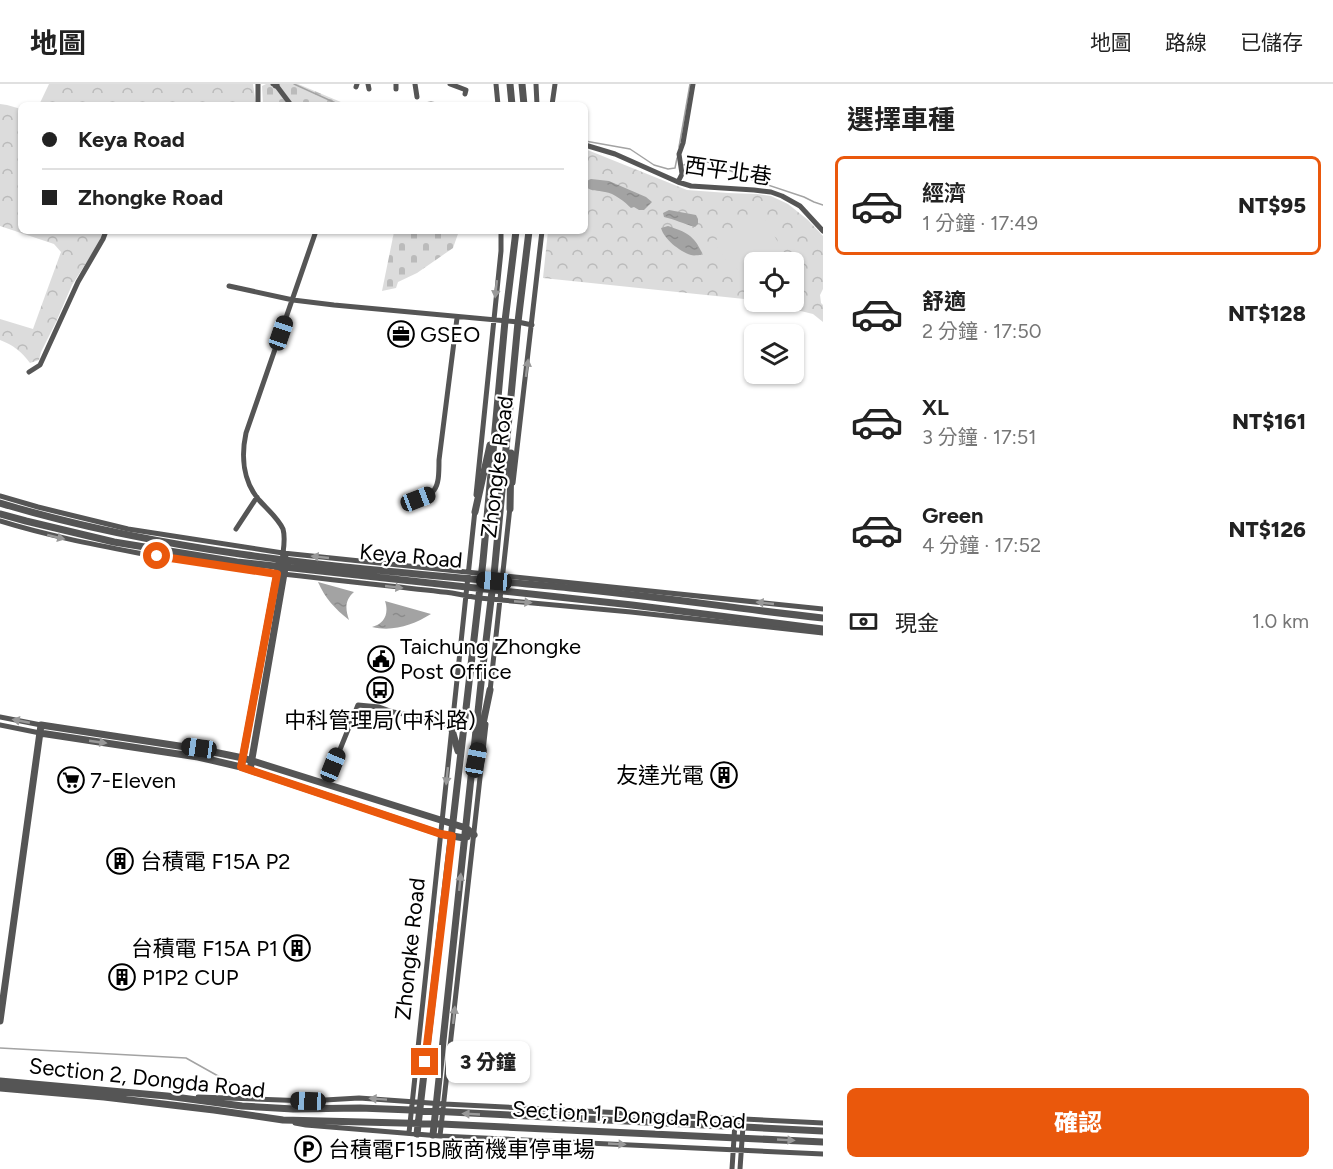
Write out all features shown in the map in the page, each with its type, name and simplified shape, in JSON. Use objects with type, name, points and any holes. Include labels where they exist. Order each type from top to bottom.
[{"type":"street","points":[[258,84],[258,102]]},
{"type":"street","points":[[275,84],[289,102]]},
{"type":"street","points":[[415,84],[417,97]]},
{"type":"street","points":[[450,84],[466,90],[465,94]]},
{"type":"street","points":[[496,84],[498,102]]},
{"type":"street","points":[[510,84],[512,102]]},
{"type":"street","points":[[522,84],[524,102]]},
{"type":"street","points":[[536,84],[537,102]]},
{"type":"street","points":[[552,102],[555,84]]},
{"type":"street","points":[[678,182],[681,174],[679,154],[693,84]]},
{"type":"street","name":"西平北巷","points":[[588,146],[615,154],[691,186],[771,192],[800,206],[823,231]]},
{"type":"street","points":[[28,372],[39,365],[78,282],[104,234]]},
{"type":"street","points":[[250,770],[282,565],[284,536],[283,529],[257,497],[247,476],[243,447],[315,234]]},
{"type":"street","name":"Zhongke Road","points":[[413,1134],[414,1124],[411,1110],[475,512],[501,234]]},
{"type":"street","name":"Zhongke Road","points":[[414,1124],[420,1111],[452,836],[481,581],[504,321],[516,234]]},
{"type":"street","name":"Zhongke Road","points":[[440,1103],[464,838],[492,599],[529,234]]},
{"type":"street","name":"Zhongke Road","points":[[437,1135],[474,835],[542,234]]},
{"type":"street","points":[[229,286],[292,300],[532,325]]},
{"type":"street","points":[[406,502],[431,494],[437,487],[457,318]]},
{"type":"street","points":[[510,510],[511,405]]},
{"type":"street","points":[[475,512],[496,419]]},
{"type":"street","name":"Keya Road","points":[[0,496],[282,565],[465,596],[823,631]]},
{"type":"street","points":[[236,529],[257,497]]},
{"type":"street","name":"Keya Road","points":[[0,503],[115,533],[242,554],[282,565]]},
{"type":"street","name":"Keya Road","points":[[0,514],[114,542],[237,562],[493,582],[502,579],[823,609]]},
{"type":"street","name":"Keya Road","points":[[0,521],[75,541],[199,563],[282,565],[467,579]]},
{"type":"street","points":[[241,767],[282,565]]},
{"type":"street","name":"Keya Road","points":[[502,579],[823,618]]},
{"type":"street","name":"Keya Road","points":[[493,582],[501,591],[823,631]]},
{"type":"street","points":[[471,784],[490,690]]},
{"type":"street","points":[[326,784],[358,705],[442,721],[452,730],[460,756]]},
{"type":"street","points":[[0,717],[41,729],[198,756],[241,767],[441,834],[464,838],[474,835]]},
{"type":"street","points":[[0,725],[199,748],[243,758],[466,828],[474,835]]},
{"type":"street","points":[[0,1021],[41,729]]},
{"type":"street","name":"Section 2, Dongda Road","points":[[0,1081],[167,1096],[242,1106],[439,1112]]},
{"type":"street","name":"Section 2, Dongda Road","points":[[0,1088],[104,1097],[283,1120],[437,1124]]},
{"type":"street","points":[[167,1096],[308,1101],[359,1098],[739,1122],[823,1123]]},
{"type":"street","name":"Section 1, Dongda Road","points":[[439,1112],[739,1122],[823,1131]]},
{"type":"street","points":[[283,1120],[306,1125],[413,1134],[823,1154]]},
{"type":"street","points":[[739,1122],[740,1169]]},
{"type":"street","name":"Section 1, Dongda Road","points":[[437,1124],[823,1142]]},
{"type":"street","points":[[732,1169],[732,1150],[738,1138]]},
{"type":"green space","points":[[49,84],[253,84],[256,102],[40,102]]},
{"type":"green space","points":[[298,84],[341,102],[263,102],[262,86]]},
{"type":"green space","points":[[0,104],[18,108],[18,232],[0,226]]},
{"type":"green space","points":[[588,150],[687,190],[771,196],[788,204],[808,220],[823,236],[823,289],[820,295],[823,305],[823,322],[813,314],[804,312],[804,252],[744,252],[744,299],[543,278],[548,234],[588,234]]},
{"type":"green space","points":[[758,219],[764,219],[784,252],[744,252],[744,272],[730,264],[714,241]]},
{"type":"green space","points":[[24,234],[102,234],[101,240],[72,285],[39,360],[30,363],[16,349],[0,340],[0,319],[33,329],[61,252],[54,244]]},
{"type":"green space","points":[[394,234],[458,234],[453,248],[417,273],[398,282],[396,288],[382,291]]},
{"type":"water","points":[[589,180],[609,181],[646,197],[652,202],[644,210],[631,208],[612,194],[588,188]]},
{"type":"water","points":[[669,210],[696,215],[698,224],[695,227],[664,217],[663,213]]},
{"type":"water","points":[[668,226],[685,232],[692,238],[699,247],[701,255],[691,255],[673,244],[661,228]]},
{"type":"water","points":[[318,582],[354,592],[347,605],[349,620],[331,603]]},
{"type":"water","points":[[385,601],[431,614],[403,626],[388,629],[372,627],[383,621],[385,617]]},
{"type":"waterway","points":[[294,84],[333,102]]},
{"type":"waterway","points":[[679,147],[690,84]]},
{"type":"waterway","points":[[588,142],[630,149],[654,165],[668,169],[675,168]]},
{"type":"waterway","points":[[675,168],[677,158]]},
{"type":"waterway","points":[[684,165],[696,159],[715,164],[823,205]]},
{"type":"waterway","points":[[0,1048],[186,1058],[252,1095]]},
{"type":"place","name":"GSEO","points":[[401,334]]},
{"type":"place","name":"Taichung Zhongke Post Office","points":[[381,659]]},
{"type":"place","name":"中科管理局(中科路)","points":[[380,690]]},
{"type":"place","name":"友達光電","points":[[724,775]]},
{"type":"place","name":"7-Eleven","points":[[71,780]]},
{"type":"place","name":"台積電 F15A P2","points":[[120,861]]},
{"type":"place","name":"台積電 F15A P1","points":[[297,948]]},
{"type":"place","name":"P1P2 CUP","points":[[122,977]]},
{"type":"place","name":"台積電F15B廠商機車停車場","points":[[308,1149]]},
{"type":"route","points":[[157,556],[277,574],[241,767],[452,836],[425,1062]]}]
